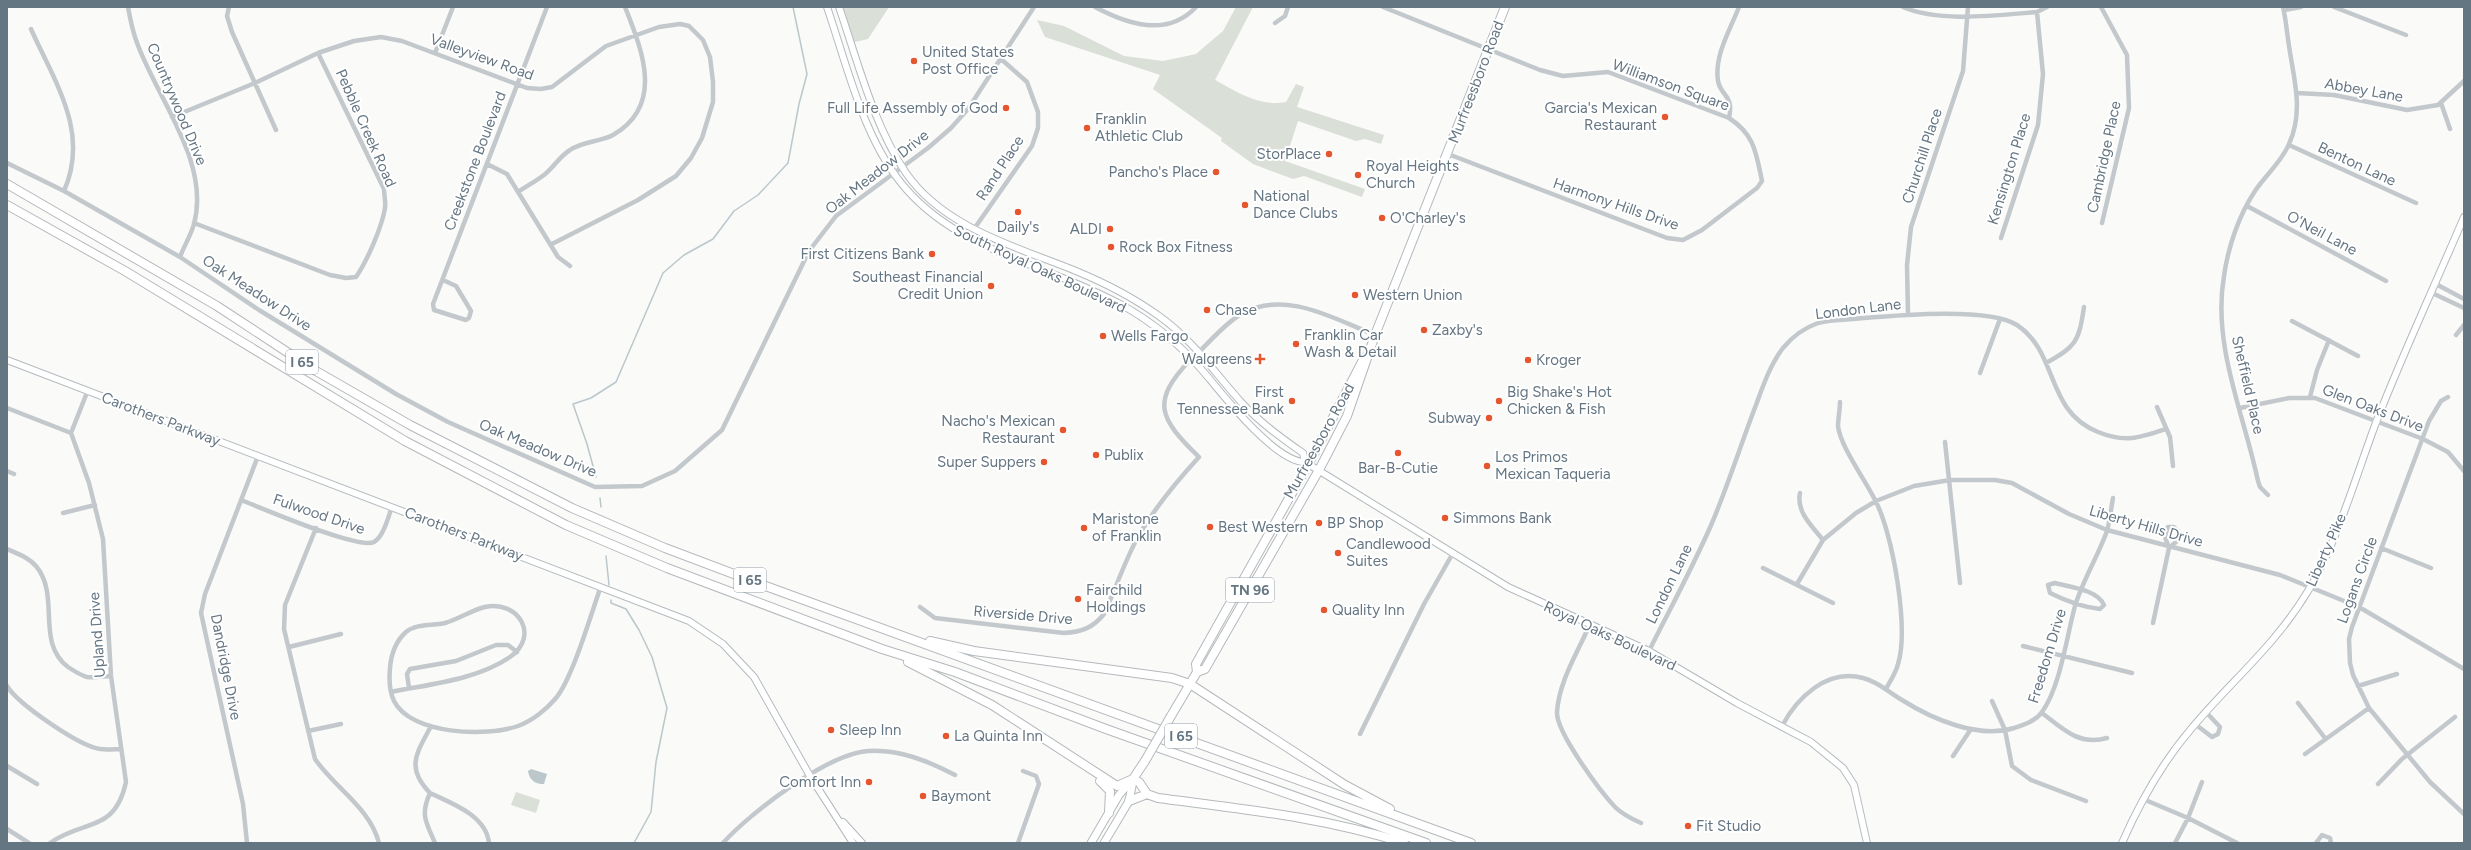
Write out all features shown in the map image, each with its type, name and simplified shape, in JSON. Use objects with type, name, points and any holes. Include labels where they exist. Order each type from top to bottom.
[{"type":"highway","name":"Murfreesboro Road","points":[[1197,672],[1205,669],[1319,470],[1347,416],[1375,336],[1505,7]]},
{"type":"highway","name":"I 65","points":[[7,184],[218,306],[316,371],[410,425],[572,508],[670,550],[1469,842]]},
{"type":"highway","name":"I 65","points":[[7,205],[125,271],[405,441],[505,495],[620,549],[882,649],[955,672],[1120,734],[1426,843]]},
{"type":"highway","name":"Murfreesboro Road","points":[[1133,779],[1197,672],[1196,664],[1375,336]]},
{"type":"highway","points":[[894,633],[974,652],[1172,678],[1190,684],[1345,785],[1386,808],[1469,842]]},
{"type":"highway","points":[[882,649],[936,674],[992,705],[1117,786],[1133,779],[1139,782],[1146,794]]},
{"type":"highway","points":[[1094,772],[1110,791],[1108,813]]},
{"type":"highway","points":[[1129,801],[1146,794],[1158,798],[1316,820],[1355,828],[1404,843]]},
{"type":"main road","name":"South Royal Oaks Boulevard","points":[[827,7],[868,127],[893,173],[922,206],[951,229],[970,240],[1120,304],[1152,325],[1192,359],[1226,400],[1261,436],[1298,462],[1307,462],[1303,453],[1267,426],[1241,402],[1200,350],[1160,317],[1131,298],[1092,278],[974,229],[936,205],[915,184],[902,166],[879,122],[839,7]]},
{"type":"main road","name":"Liberty Pike","points":[[2122,843],[2142,799],[2171,754],[2195,724],[2274,640],[2310,587],[2329,546],[2377,421],[2430,292],[2461,231],[2464,217]]},
{"type":"main road","points":[[1192,359],[1200,350]]},
{"type":"main road","name":"Carothers Parkway","points":[[7,360],[678,615],[706,631],[726,646],[754,677],[810,776],[853,843]]},
{"type":"main road","name":"Royal Oaks Boulevard","points":[[1307,462],[1508,587],[1544,605],[1649,651],[1737,703],[1811,742],[1843,768],[1858,798],[1867,843]]},
{"type":"main road","name":"Murfreesboro Road","points":[[1104,843],[1129,801],[1133,779]]},
{"type":"main road","name":"Murfreesboro Road","points":[[1091,843],[1119,795],[1133,779]]},
{"type":"main road","name":"Carothers Parkway","points":[[836,816],[852,830],[862,843]]},
{"type":"street","name":"Countrywood Drive","points":[[128,7],[136,40],[172,117],[194,172],[196,187],[194,223],[180,257]]},
{"type":"street","points":[[229,7],[227,16],[232,32],[276,130]]},
{"type":"street","points":[[436,53],[453,7]]},
{"type":"street","name":"Creekstone Boulevard","points":[[443,280],[456,286],[471,311],[469,318],[466,320],[434,310],[433,304],[547,7]]},
{"type":"street","points":[[518,192],[544,176],[570,149],[584,142],[611,136],[624,128],[642,104],[646,90],[646,76],[636,35],[625,7]]},
{"type":"street","name":"Oak Meadow Drive","points":[[7,163],[64,191],[180,257],[259,310],[398,395],[448,422],[595,487],[642,486],[675,471],[722,430],[809,251],[836,216],[951,128],[968,109],[1002,59],[1033,7]]},
{"type":"street","points":[[1095,7],[1134,24],[1153,28],[1176,22],[1189,14],[1196,7]]},
{"type":"street","points":[[1275,24],[1285,16],[1288,7]]},
{"type":"street","name":"Williamson Square","points":[[1382,7],[1489,48],[1540,70],[1563,76],[1608,72],[1729,118],[1743,127],[1753,143],[1762,181]]},
{"type":"street","points":[[1729,118],[1731,107],[1728,97],[1719,84],[1717,66],[1739,7]]},
{"type":"street","points":[[1903,7],[1912,11],[1968,17],[2037,12],[2047,7]]},
{"type":"street","name":"Churchill Place","points":[[1908,314],[1907,265],[1912,227],[1963,71],[1968,7]]},
{"type":"street","name":"Cambridge Place","points":[[2101,7],[2127,56],[2128,108],[2102,223]]},
{"type":"street","points":[[2284,9],[2301,7]]},
{"type":"street","points":[[2334,7],[2406,35]]},
{"type":"street","name":"Sheffield Place","points":[[2268,495],[2260,487],[2258,481],[2224,340],[2221,293],[2230,249],[2247,206],[2254,192],[2289,146],[2296,120],[2297,93],[2284,9]]},
{"type":"street","name":"Kensington Place","points":[[2001,238],[2038,125],[2043,74],[2037,12]]},
{"type":"street","name":"Valleyview Road","points":[[172,117],[255,83],[318,53],[354,41],[381,37],[436,53],[518,85],[541,89],[552,87],[606,46],[659,27],[680,24],[689,26],[703,40],[710,57],[713,102],[702,138],[691,158],[681,170],[659,188],[552,244]]},
{"type":"street","points":[[31,30],[62,99],[74,133],[74,158],[71,175],[64,191]]},
{"type":"street","name":"Pebble Creek Road","points":[[194,223],[330,275],[346,278],[356,277],[362,268],[386,207],[384,189],[318,53]]},
{"type":"street","name":"Rand Place","points":[[974,229],[1032,146],[1038,128],[1038,112],[1027,82],[1002,59]]},
{"type":"street","name":"Abbey Lane","points":[[2297,93],[2334,95],[2407,110],[2438,106],[2464,81]]},
{"type":"street","points":[[2441,103],[2450,129]]},
{"type":"street","name":"Benton Lane","points":[[2289,146],[2416,203]]},
{"type":"street","name":"Harmony Hills Drive","points":[[1448,154],[1667,238],[1683,240],[1702,230],[1757,188],[1762,181]]},
{"type":"street","points":[[488,164],[507,174],[552,244],[558,257],[570,266]]},
{"type":"street","name":"O'Neil Lane","points":[[2247,206],[2386,281]]},
{"type":"street","points":[[2434,283],[2464,299]]},
{"type":"street","points":[[2430,292],[2464,308]]},
{"type":"street","points":[[1200,350],[1242,314],[1271,304],[1288,304],[1304,308],[1375,336]]},
{"type":"street","points":[[2046,363],[2067,351],[2076,341],[2081,327],[2084,307]]},
{"type":"street","name":"London Lane","points":[[1649,651],[1712,523],[1765,381],[1777,356],[1793,337],[1819,322],[1908,314],[1946,314],[2000,319],[2014,323],[2028,334],[2046,363],[2065,408],[2070,414],[2090,429],[2124,439],[2134,439],[2166,429]]},
{"type":"street","points":[[1980,373],[2000,319]]},
{"type":"street","points":[[2292,321],[2358,356]]},
{"type":"street","points":[[2456,335],[2464,325]]},
{"type":"street","points":[[2310,397],[2317,370],[2329,340]]},
{"type":"street","name":"Riverside Drive","points":[[920,607],[935,618],[1064,633],[1082,630],[1098,622],[1148,522],[1174,485],[1200,456],[1176,434],[1169,424],[1164,404],[1165,394],[1172,380],[1192,359]]},
{"type":"street","points":[[7,408],[71,433],[88,390]]},
{"type":"street","name":"Glen Oaks Drive","points":[[2240,408],[2289,398],[2310,397],[2423,439],[2448,452],[2464,471]]},
{"type":"street","name":"Logans Circle","points":[[2448,397],[2436,409],[2423,439],[2359,607],[2349,639],[2350,663],[2358,686],[2369,708],[2430,782],[2463,812]]},
{"type":"street","points":[[1840,402],[1838,427],[1854,464],[1876,501],[1889,536],[1898,589],[1901,639],[1898,665],[1886,689]]},
{"type":"street","points":[[2157,407],[2172,447],[2173,466]]},
{"type":"street","name":"Upland Drive","points":[[50,843],[112,814],[122,798],[126,782],[112,676],[103,540],[95,505],[71,433]]},
{"type":"street","points":[[1945,442],[1960,583]]},
{"type":"street","name":"Dandridge Drive","points":[[247,843],[242,804],[201,613],[205,594],[258,456]]},
{"type":"street","points":[[7,471],[14,474]]},
{"type":"street","name":"Liberty Hills Drive","points":[[1797,584],[1824,540],[1856,513],[1876,501],[1914,486],[1950,480],[1995,480],[2012,483],[2069,514],[2107,530],[2169,548],[2263,570],[2310,587],[2359,607],[2464,669]]},
{"type":"street","points":[[1800,493],[1798,502],[1803,515],[1824,540]]},
{"type":"street","name":"Freedom Drive","points":[[1782,726],[1793,706],[1827,680],[1842,676],[1863,678],[1886,689],[1924,713],[1971,729],[2005,730],[2026,723],[2042,713],[2051,696],[2076,604],[2107,530],[2113,498]]},
{"type":"street","name":"Fulwood Drive","points":[[241,500],[316,528],[365,544],[374,541],[381,534],[392,507]]},
{"type":"street","points":[[63,513],[95,505]]},
{"type":"street","points":[[316,528],[285,605],[284,629],[315,759],[327,776],[365,813],[376,830],[379,843]]},
{"type":"street","points":[[2153,623],[2169,548]]},
{"type":"street","points":[[2381,548],[2431,568]]},
{"type":"street","points":[[7,549],[25,557],[42,575],[47,593],[51,640],[55,654],[77,673],[88,677],[112,676]]},
{"type":"street","points":[[1360,734],[1420,611],[1452,553]]},
{"type":"street","points":[[1763,568],[1833,603]]},
{"type":"street","points":[[2056,583],[2081,590],[2102,600],[2104,605],[2100,609],[2076,604],[2050,593],[2048,585],[2056,583]]},
{"type":"street","points":[[391,692],[466,676],[497,664],[517,652],[523,644],[525,633],[523,623],[516,614],[497,606],[484,607],[444,623],[420,626],[407,632],[396,645],[390,663],[389,678],[391,692],[394,702],[406,715],[419,723],[459,732],[481,731],[518,726],[534,718],[556,698],[569,672],[602,586]]},
{"type":"street","points":[[1590,624],[1564,681],[1559,697],[1557,714],[1564,736],[1616,808],[1641,823]]},
{"type":"street","points":[[289,647],[342,634]]},
{"type":"street","points":[[409,688],[407,674],[410,669],[456,661],[496,645],[508,645],[517,652]]},
{"type":"street","points":[[2023,646],[2132,673]]},
{"type":"street","points":[[2358,686],[2397,674]]},
{"type":"street","points":[[7,686],[22,704],[87,745],[100,749],[121,749]]},
{"type":"street","points":[[1992,701],[2005,730],[2012,766],[2031,780],[2086,801]]},
{"type":"street","points":[[2298,703],[2324,738]]},
{"type":"street","points":[[2305,754],[2324,738],[2369,708]]},
{"type":"street","points":[[2195,724],[2207,734],[2216,736],[2218,734],[2220,727],[2206,712]]},
{"type":"street","points":[[2042,713],[2072,736],[2094,742],[2107,738]]},
{"type":"street","points":[[2378,784],[2409,755],[2456,717]]},
{"type":"street","points":[[308,731],[341,724]]},
{"type":"street","points":[[431,726],[415,756],[414,768],[421,784],[430,793],[461,807],[480,823],[489,843]]},
{"type":"street","points":[[1953,756],[1971,729]]},
{"type":"street","points":[[722,843],[738,826],[763,805],[839,760],[868,751],[902,754],[923,760],[955,775]]},
{"type":"street","points":[[7,766],[37,784]]},
{"type":"street","points":[[1018,843],[1039,784],[1036,776],[1023,771]]},
{"type":"street","points":[[2175,843],[2188,818],[2202,782]]},
{"type":"street","points":[[430,793],[424,807],[424,818],[434,843]]},
{"type":"street","points":[[2142,799],[2188,818],[2237,843]]},
{"type":"street","points":[[7,829],[29,843]]},
{"type":"street","points":[[2316,843],[2322,835],[2328,836],[2330,843]]},
{"type":"shaded area","points":[[839,7],[889,7],[868,39],[851,43]]},
{"type":"shaded area","points":[[1236,7],[1253,7],[1215,80],[1249,97],[1276,103],[1286,102],[1296,84],[1304,87],[1297,107],[1384,135],[1381,144],[1365,139],[1356,141],[1298,121],[1285,161],[1365,189],[1362,197],[1304,176],[1293,179],[1253,164],[1221,141],[1222,138],[1153,89],[1160,75],[1045,37],[1037,20],[1064,26],[1124,56],[1163,61],[1196,54],[1223,31]]},
{"type":"shaded area","points":[[531,769],[547,774],[544,784],[538,784],[531,779],[528,771]]},
{"type":"shaded area","points":[[516,792],[540,800],[536,813],[511,805]]},
{"type":"waterway","points":[[596,477],[587,444],[573,404],[591,398],[616,382],[663,273],[684,255],[713,239],[734,211],[758,195],[788,163],[799,104],[807,74],[793,7]]},
{"type":"waterway","points":[[600,498],[601,507]]},
{"type":"waterway","points":[[606,556],[609,585]]},
{"type":"waterway","points":[[611,600],[611,603],[626,609],[639,630],[652,657],[667,708],[656,762],[651,812],[634,843]]},
{"type":"place","name":"United States Post Office","points":[[914,61]]},
{"type":"place","name":"Full Life Assembly of God","points":[[1006,108]]},
{"type":"place","name":"Garcia's Mexican Restaurant","points":[[1665,117]]},
{"type":"place","name":"Franklin Athletic Club","points":[[1087,128]]},
{"type":"place","name":"StorPlace","points":[[1329,154]]},
{"type":"place","name":"Pancho's Place","points":[[1216,172]]},
{"type":"place","name":"Royal Heights Church","points":[[1358,175]]},
{"type":"place","name":"National Dance Clubs","points":[[1245,205]]},
{"type":"place","name":"Daily's","points":[[1018,212]]},
{"type":"place","name":"O'Charley's","points":[[1382,218]]},
{"type":"place","name":"ALDI","points":[[1110,229]]},
{"type":"place","name":"Rock Box Fitness","points":[[1111,247]]},
{"type":"place","name":"First Citizens Bank","points":[[932,254]]},
{"type":"place","name":"Southeast Financial Credit Union","points":[[991,286]]},
{"type":"place","name":"Western Union","points":[[1355,295]]},
{"type":"place","name":"Chase","points":[[1207,310]]},
{"type":"place","name":"Zaxby's","points":[[1424,330]]},
{"type":"place","name":"Wells Fargo","points":[[1103,336]]},
{"type":"place","name":"Franklin Car Wash & Detail","points":[[1296,344]]},
{"type":"place","name":"Walgreens","points":[[1260,359]]},
{"type":"place","name":"Kroger","points":[[1528,360]]},
{"type":"place","name":"First Tennessee Bank","points":[[1292,401]]},
{"type":"place","name":"Big Shake's Hot Chicken & Fish","points":[[1499,401]]},
{"type":"place","name":"Subway","points":[[1489,418]]},
{"type":"place","name":"Nacho's Mexican Restaurant","points":[[1063,430]]},
{"type":"place","name":"Bar-B-Cutie","points":[[1398,453]]},
{"type":"place","name":"Publix","points":[[1096,455]]},
{"type":"place","name":"Super Suppers","points":[[1044,462]]},
{"type":"place","name":"Los Primos Mexican Taqueria","points":[[1487,466]]},
{"type":"place","name":"Simmons Bank","points":[[1445,518]]},
{"type":"place","name":"BP Shop","points":[[1319,523]]},
{"type":"place","name":"Best Western","points":[[1210,527]]},
{"type":"place","name":"Maristone of Franklin","points":[[1084,528]]},
{"type":"place","name":"Candlewood Suites","points":[[1338,553]]},
{"type":"place","name":"Fairchild Holdings","points":[[1078,599]]},
{"type":"place","name":"Quality Inn","points":[[1324,610]]},
{"type":"place","name":"Sleep Inn","points":[[831,730]]},
{"type":"place","name":"La Quinta Inn","points":[[946,736]]},
{"type":"place","name":"Comfort Inn","points":[[869,782]]},
{"type":"place","name":"Baymont","points":[[923,796]]},
{"type":"place","name":"Fit Studio","points":[[1688,826]]}]
